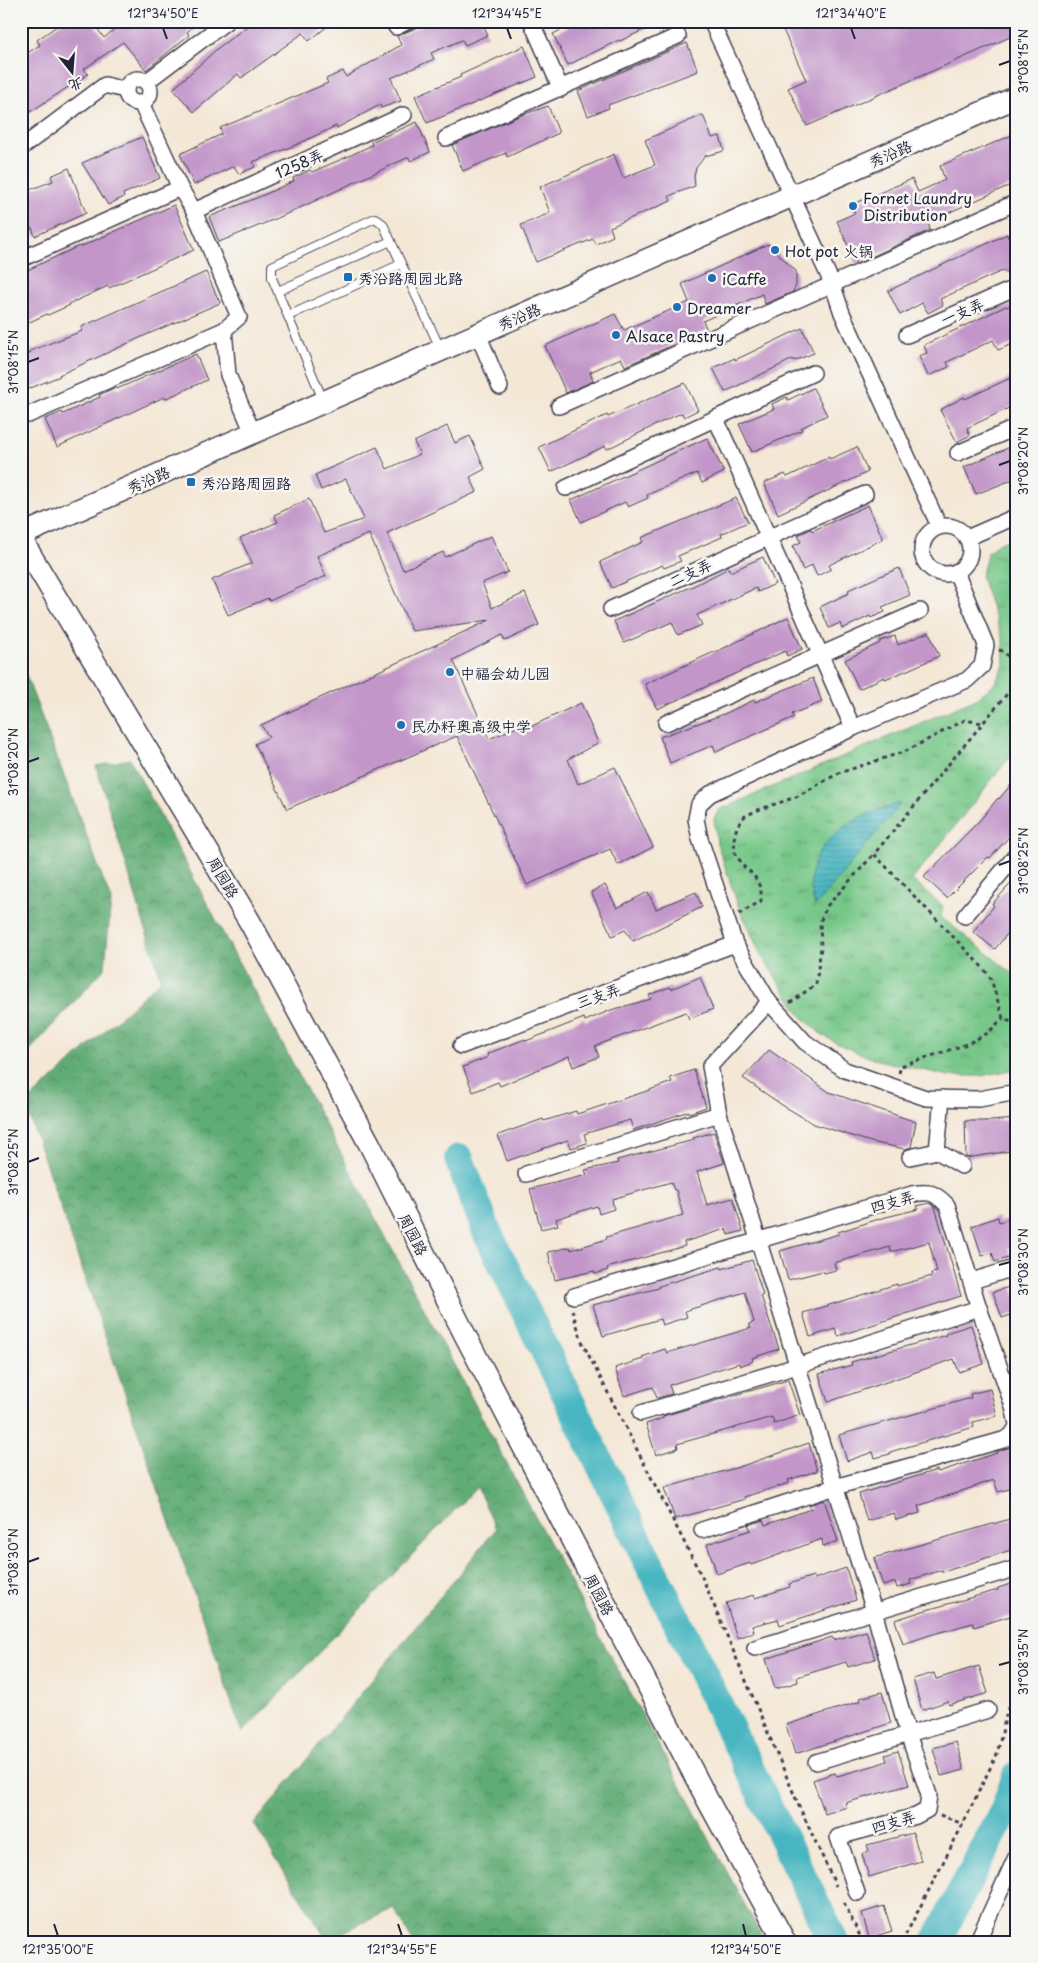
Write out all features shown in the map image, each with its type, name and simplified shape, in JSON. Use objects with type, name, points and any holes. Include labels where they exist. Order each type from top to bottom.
[{"type":"street","points":[[146,82],[227,21]]},
{"type":"street","points":[[531,21],[561,89]]},
{"type":"street","points":[[711,21],[790,196],[832,283],[842,312],[939,526]]},
{"type":"street","points":[[446,138],[678,36]]},
{"type":"street","points":[[140,79],[146,82],[150,91],[149,97],[141,103],[131,102],[125,90],[127,85],[133,80],[140,79]]},
{"type":"street","points":[[21,148],[105,85],[125,90]]},
{"type":"street","name":"秀沿路","points":[[21,535],[1017,97]]},
{"type":"street","points":[[28,415],[224,330],[239,317],[194,211],[180,188],[141,103]]},
{"type":"street","name":"1258弄","points":[[194,211],[404,115]]},
{"type":"street","points":[[21,259],[180,188]]},
{"type":"street","points":[[559,406],[1017,202]]},
{"type":"street","name":"一支弄","points":[[907,334],[1017,287]]},
{"type":"street","points":[[224,330],[228,375],[253,433]]},
{"type":"street","points":[[478,334],[500,386]]},
{"type":"street","points":[[566,488],[813,373]]},
{"type":"street","points":[[716,419],[770,536],[854,728]]},
{"type":"street","points":[[958,453],[1017,427]]},
{"type":"street","name":"二支弄","points":[[611,609],[865,494]]},
{"type":"street","points":[[967,538],[1017,516]]},
{"type":"street","points":[[939,526],[950,526],[960,530],[967,538],[970,556],[963,567],[956,572],[938,573],[929,568],[924,561],[921,552],[923,540],[928,532],[939,526]]},
{"type":"street","name":"周园路","points":[[21,539],[250,922],[370,1145],[473,1351],[707,1799],[785,1942]]},
{"type":"street","points":[[956,572],[986,645],[982,666],[967,680],[854,728],[710,794],[699,804],[696,819],[700,839],[735,944],[773,1007],[805,1042],[845,1070],[926,1098],[979,1099],[1017,1092]]},
{"type":"street","points":[[666,723],[920,611]]},
{"type":"street","points":[[965,916],[1017,854]]},
{"type":"street","name":"三支弄","points":[[461,1046],[735,944]]},
{"type":"street","name":"四支弄","points":[[773,1007],[710,1066],[720,1114],[874,1611],[908,1734],[929,1795],[927,1810],[916,1816],[838,1837],[857,1893]]},
{"type":"street","points":[[937,1151],[942,1098]]},
{"type":"street","points":[[526,1174],[720,1114]]},
{"type":"street","points":[[910,1157],[937,1151],[962,1166]]},
{"type":"street","name":"四支弄","points":[[574,1296],[912,1194],[926,1192],[936,1194],[947,1205],[979,1308],[1015,1405],[1017,1425],[1011,1436],[1003,1440],[835,1487],[702,1530]]},
{"type":"street","points":[[972,1281],[1017,1268]]},
{"type":"street","points":[[641,1413],[979,1308]]},
{"type":"street","points":[[755,1648],[1017,1568]]},
{"type":"street","points":[[816,1762],[988,1710]]},
{"type":"street","points":[[977,1942],[1017,1855]]},
{"type":"lane","points":[[324,402],[272,278],[272,266],[374,218],[383,224],[441,350]]},
{"type":"lane","points":[[278,291],[390,241]]},
{"type":"lane","points":[[288,316],[401,264]]},
{"type":"path","points":[[986,650],[995,649],[1003,652],[1017,666]]},
{"type":"path","points":[[773,1007],[816,984],[821,947],[820,922],[827,906],[874,854],[1017,682]]},
{"type":"path","points":[[727,920],[748,911],[761,902],[761,889],[754,875],[744,867],[735,853],[734,839],[736,826],[745,816],[796,797],[839,773],[906,751],[965,720],[982,723]]},
{"type":"path","points":[[874,854],[984,969],[991,979],[1003,1018],[1017,1025]]},
{"type":"path","points":[[895,1087],[901,1066],[967,1044],[988,1033],[1003,1018]]},
{"type":"path","points":[[574,1296],[568,1301],[583,1344],[702,1577],[799,1806],[837,1886]]},
{"type":"path","points":[[902,1942],[997,1754],[1007,1711],[1017,1684]]},
{"type":"path","points":[[927,1810],[963,1824]]},
{"type":"path","points":[[841,1896],[864,1942]]},
{"type":"green space","points":[[1017,536],[1017,748],[912,880],[943,906],[941,917],[1017,977],[1017,1069],[981,1076],[950,1076],[873,1059],[838,1044],[820,1033],[801,1016],[761,955],[738,905],[717,843],[714,819],[719,810],[976,699],[995,683],[1004,665],[1003,640],[981,577],[988,552],[998,544]]},
{"type":"green space","points":[[21,662],[111,900],[105,968],[21,1060]]},
{"type":"green space","points":[[130,759],[765,1942],[413,1942],[394,1908],[327,1940],[254,1824],[496,1529],[477,1487],[242,1733],[25,1104],[161,980],[96,766]]},
{"type":"water","points":[[901,803],[815,906],[811,890],[811,876],[814,863],[820,851],[829,840],[851,822],[878,810]]},
{"type":"building","points":[[64,21],[92,21],[104,38],[125,21],[199,21],[187,32],[189,35],[146,70],[123,42],[84,69],[88,74],[21,118],[21,57],[40,45],[37,40]]},
{"type":"building","points":[[254,21],[334,21],[309,41],[303,33],[241,78],[238,74],[194,112],[173,89],[218,48]]},
{"type":"building","points":[[432,21],[481,21],[488,35],[465,45],[462,40],[431,53],[434,59],[391,78],[401,101],[381,108],[380,105],[337,128],[336,126],[253,162],[255,167],[239,174],[234,166],[194,185],[180,154],[222,134],[220,128],[328,83],[326,79],[343,71],[346,77],[401,45],[397,36]]},
{"type":"building","points":[[580,21],[663,21],[568,65],[553,34]]},
{"type":"building","points":[[779,21],[1017,21],[1017,34],[807,126],[788,88],[806,80]]},
{"type":"building","points":[[687,43],[698,71],[608,105],[609,108],[588,116],[578,91]]},
{"type":"building","points":[[524,46],[537,77],[427,123],[415,96],[461,77],[460,75]]},
{"type":"building","points":[[548,106],[559,133],[507,157],[506,153],[463,171],[452,145],[519,116]]},
{"type":"building","points":[[703,115],[712,138],[720,136],[724,151],[705,156],[696,168],[694,176],[695,186],[669,196],[671,201],[610,227],[613,236],[596,244],[593,239],[536,262],[521,225],[550,213],[540,187],[614,154],[623,178],[655,165],[645,140]]},
{"type":"building","points":[[417,122],[430,152],[410,161],[409,157],[280,217],[219,242],[209,217],[294,181],[293,178],[310,170],[312,172],[349,156],[372,145],[371,142]]},
{"type":"building","points":[[1017,133],[1017,182],[928,222],[930,230],[856,264],[837,221],[855,213],[851,205],[912,179],[918,192],[945,180],[940,166]]},
{"type":"building","points":[[142,137],[160,178],[123,194],[124,197],[108,205],[82,163]]},
{"type":"building","points":[[69,168],[86,213],[35,236],[32,228],[21,231],[21,193],[53,181],[51,176]]},
{"type":"building","points":[[174,205],[194,250],[109,288],[108,286],[21,326],[21,273]]},
{"type":"building","points":[[1007,234],[1008,238],[1017,234],[1017,269],[1006,273],[1004,270],[940,299],[943,305],[928,313],[922,303],[900,315],[888,291]]},
{"type":"building","points":[[768,244],[796,271],[796,285],[793,292],[765,304],[762,294],[703,321],[707,330],[625,366],[621,358],[590,372],[593,381],[566,393],[545,346],[615,314],[624,330],[689,302],[682,284]]},
{"type":"building","points":[[206,272],[220,303],[21,392],[21,357],[31,353],[30,351],[82,331],[81,327]]},
{"type":"building","points":[[1017,303],[1017,342],[998,350],[993,340],[947,362],[949,367],[928,376],[919,356],[927,353],[924,345],[1006,306]]},
{"type":"building","points":[[802,328],[814,353],[794,361],[793,359],[725,392],[713,368],[735,358],[735,360]]},
{"type":"building","points":[[196,354],[207,380],[165,399],[164,397],[57,447],[45,419],[62,412],[63,414],[100,397],[99,395],[116,387],[117,389]]},
{"type":"building","points":[[1017,375],[1017,404],[967,428],[970,435],[957,442],[940,410],[964,397],[965,399]]},
{"type":"building","points":[[685,383],[698,410],[684,417],[682,413],[672,417],[607,449],[605,446],[551,472],[539,447],[607,415],[608,417]]},
{"type":"building","points":[[813,388],[827,415],[801,428],[802,430],[752,452],[739,424],[774,409],[772,404],[787,397],[788,400]]},
{"type":"building","points":[[447,426],[455,443],[470,436],[485,469],[470,477],[477,492],[387,533],[403,570],[443,552],[445,557],[491,536],[508,572],[482,583],[492,608],[525,593],[539,625],[505,641],[502,635],[453,660],[489,739],[528,722],[530,727],[581,703],[598,743],[568,759],[578,784],[615,767],[653,847],[618,865],[610,849],[527,885],[457,736],[287,809],[255,744],[269,737],[261,725],[490,620],[412,631],[369,534],[317,556],[326,576],[269,601],[268,598],[228,615],[212,580],[252,563],[240,538],[278,522],[274,515],[309,499],[324,533],[364,519],[346,479],[321,490],[315,475],[377,447],[387,469],[420,454],[414,442]]},
{"type":"building","points":[[707,438],[724,472],[702,483],[697,473],[647,495],[648,498],[628,507],[625,502],[581,522],[571,500]]},
{"type":"building","points":[[1017,444],[1017,478],[976,494],[964,467]]},
{"type":"building","points":[[857,447],[868,472],[778,514],[764,483],[785,474],[787,477],[829,457],[830,459]]},
{"type":"building","points":[[736,498],[748,522],[721,534],[722,537],[678,556],[681,561],[664,568],[662,565],[612,588],[600,562],[643,542],[641,538]]},
{"type":"building","points":[[868,505],[883,539],[829,565],[831,569],[817,576],[812,565],[803,570],[793,546],[801,542],[798,535],[811,529],[812,531]]},
{"type":"building","points":[[763,557],[775,584],[758,592],[756,588],[697,615],[702,625],[678,635],[672,622],[624,643],[614,621],[729,568],[730,572]]},
{"type":"building","points":[[899,568],[910,595],[882,607],[885,612],[871,618],[870,616],[842,629],[840,623],[829,628],[820,607],[849,593],[848,590]]},
{"type":"building","points":[[788,617],[802,649],[787,656],[785,651],[657,709],[645,684]]},
{"type":"building","points":[[929,632],[939,656],[885,679],[884,677],[859,689],[845,660],[880,643],[880,641],[895,636],[898,645]]},
{"type":"building","points":[[813,678],[822,702],[792,714],[794,717],[716,752],[713,745],[670,763],[660,737],[724,714],[754,700],[755,702]]},
{"type":"building","points":[[1017,778],[1017,828],[990,858],[988,857],[947,898],[924,877],[980,820]]},
{"type":"building","points":[[1017,877],[1017,922],[995,949],[973,932],[994,906],[992,904]]},
{"type":"building","points":[[605,885],[617,908],[648,892],[656,909],[696,892],[702,907],[633,941],[625,930],[612,936],[591,892]]},
{"type":"building","points":[[700,977],[713,1009],[689,1019],[686,1012],[595,1046],[599,1057],[573,1067],[569,1056],[500,1086],[498,1082],[473,1092],[463,1067],[488,1057],[487,1054],[584,1018],[585,1021],[611,1010],[651,999],[649,995],[670,987],[671,989]]},
{"type":"building","points":[[769,1050],[829,1092],[916,1122],[911,1147],[905,1149],[871,1142],[814,1124],[743,1078]]},
{"type":"building","points":[[694,1070],[706,1107],[633,1130],[630,1120],[584,1134],[587,1143],[571,1148],[568,1140],[507,1161],[498,1135],[543,1119],[544,1121],[576,1111],[577,1114],[644,1092],[672,1082],[670,1078]]},
{"type":"building","points":[[1017,1119],[1017,1150],[966,1158],[965,1121]]},
{"type":"building","points":[[714,1132],[724,1163],[697,1172],[707,1205],[733,1198],[743,1231],[728,1235],[726,1229],[684,1242],[685,1246],[607,1268],[608,1270],[595,1274],[594,1271],[555,1280],[548,1252],[570,1247],[571,1250],[607,1239],[606,1237],[683,1215],[676,1190],[674,1190],[671,1182],[612,1199],[614,1209],[599,1214],[597,1206],[556,1219],[558,1225],[541,1229],[530,1189],[587,1175],[585,1170],[618,1163],[617,1160],[694,1140],[693,1138]]},
{"type":"building","points":[[930,1203],[935,1207],[961,1296],[838,1336],[835,1329],[810,1337],[803,1313],[897,1284],[897,1286],[932,1276],[931,1273],[937,1272],[929,1242],[891,1252],[890,1247],[834,1263],[836,1270],[824,1273],[823,1271],[788,1280],[780,1251],[839,1234],[838,1232],[882,1218],[919,1209],[917,1206]]},
{"type":"building","points":[[998,1217],[999,1222],[1017,1217],[1017,1245],[1008,1248],[1011,1257],[995,1262],[992,1253],[982,1256],[972,1226]]},
{"type":"building","points":[[752,1260],[763,1295],[761,1296],[779,1349],[752,1358],[753,1361],[740,1366],[739,1363],[669,1385],[672,1394],[657,1398],[653,1387],[624,1396],[615,1368],[643,1359],[642,1357],[665,1349],[667,1353],[751,1328],[749,1324],[754,1322],[745,1292],[685,1311],[687,1317],[662,1325],[660,1319],[603,1336],[593,1305],[659,1288],[659,1286],[721,1267],[722,1269]]},
{"type":"building","points":[[1012,1286],[1017,1299],[1017,1313],[1002,1318],[993,1292]]},
{"type":"building","points":[[971,1325],[984,1364],[959,1372],[954,1359],[828,1402],[819,1374],[852,1365],[851,1362],[946,1335],[946,1333]]},
{"type":"building","points":[[788,1380],[800,1415],[774,1424],[772,1417],[677,1444],[678,1448],[656,1455],[646,1424],[663,1418],[663,1416]]},
{"type":"building","points":[[990,1389],[997,1416],[973,1422],[974,1427],[890,1452],[890,1454],[875,1458],[873,1452],[847,1461],[839,1435],[971,1398],[970,1394]]},
{"type":"building","points":[[809,1443],[817,1471],[788,1480],[789,1483],[744,1497],[745,1499],[675,1519],[664,1488],[739,1467]]},
{"type":"building","points":[[1010,1447],[1017,1467],[1017,1487],[998,1492],[994,1480],[918,1506],[920,1513],[896,1520],[894,1513],[867,1521],[859,1494],[937,1470],[938,1472]]},
{"type":"building","points":[[824,1500],[838,1541],[823,1546],[822,1539],[751,1565],[750,1563],[717,1574],[707,1544],[751,1530],[748,1525],[763,1520],[765,1525],[811,1509],[809,1505]]},
{"type":"building","points":[[1017,1517],[1017,1548],[943,1572],[942,1570],[910,1580],[911,1584],[897,1588],[895,1582],[883,1586],[874,1558]]},
{"type":"building","points":[[846,1568],[856,1600],[780,1625],[778,1619],[752,1626],[754,1632],[737,1638],[726,1603],[754,1595],[755,1598],[790,1587],[789,1584],[813,1576],[814,1579]]},
{"type":"building","points":[[1017,1582],[1017,1614],[974,1627],[973,1623],[903,1644],[895,1620],[998,1590],[998,1588]]},
{"type":"building","points":[[866,1631],[875,1659],[848,1667],[846,1662],[797,1677],[798,1682],[775,1689],[766,1659],[832,1637],[834,1640]]},
{"type":"building","points":[[979,1666],[988,1693],[949,1705],[948,1701],[922,1710],[913,1679],[934,1673],[936,1679]]},
{"type":"building","points":[[882,1692],[891,1723],[795,1754],[786,1725],[861,1701],[860,1698]]},
{"type":"building","points":[[956,1742],[964,1770],[941,1776],[933,1748]]},
{"type":"building","points":[[898,1751],[909,1785],[845,1803],[847,1807],[825,1814],[813,1780],[835,1773],[837,1776],[876,1765],[887,1761],[885,1755]]},
{"type":"building","points":[[913,1833],[921,1861],[869,1877],[862,1854],[869,1851],[867,1845]]},
{"type":"building","points":[[884,1906],[892,1931],[869,1938],[862,1913]]},
{"type":"waterway","points":[[459,1159],[487,1232],[834,1942]]},
{"type":"waterway","points":[[936,1942],[1005,1810],[1017,1776]]},
{"type":"place","name":"Fornet Laundry Distribution","points":[[853,206]]},
{"type":"place","name":"Hot pot 火锅","points":[[775,250]]},
{"type":"place","name":"秀沿路周园北路","points":[[348,277]]},
{"type":"place","name":"iCaffe","points":[[712,278]]},
{"type":"place","name":"Dreamer","points":[[677,307]]},
{"type":"place","name":"Alsace Pastry","points":[[616,335]]},
{"type":"place","name":"秀沿路周园路","points":[[191,482]]},
{"type":"place","name":"中福会幼儿园","points":[[450,672]]},
{"type":"place","name":"民办籽奥高级中学","points":[[401,725]]}]
